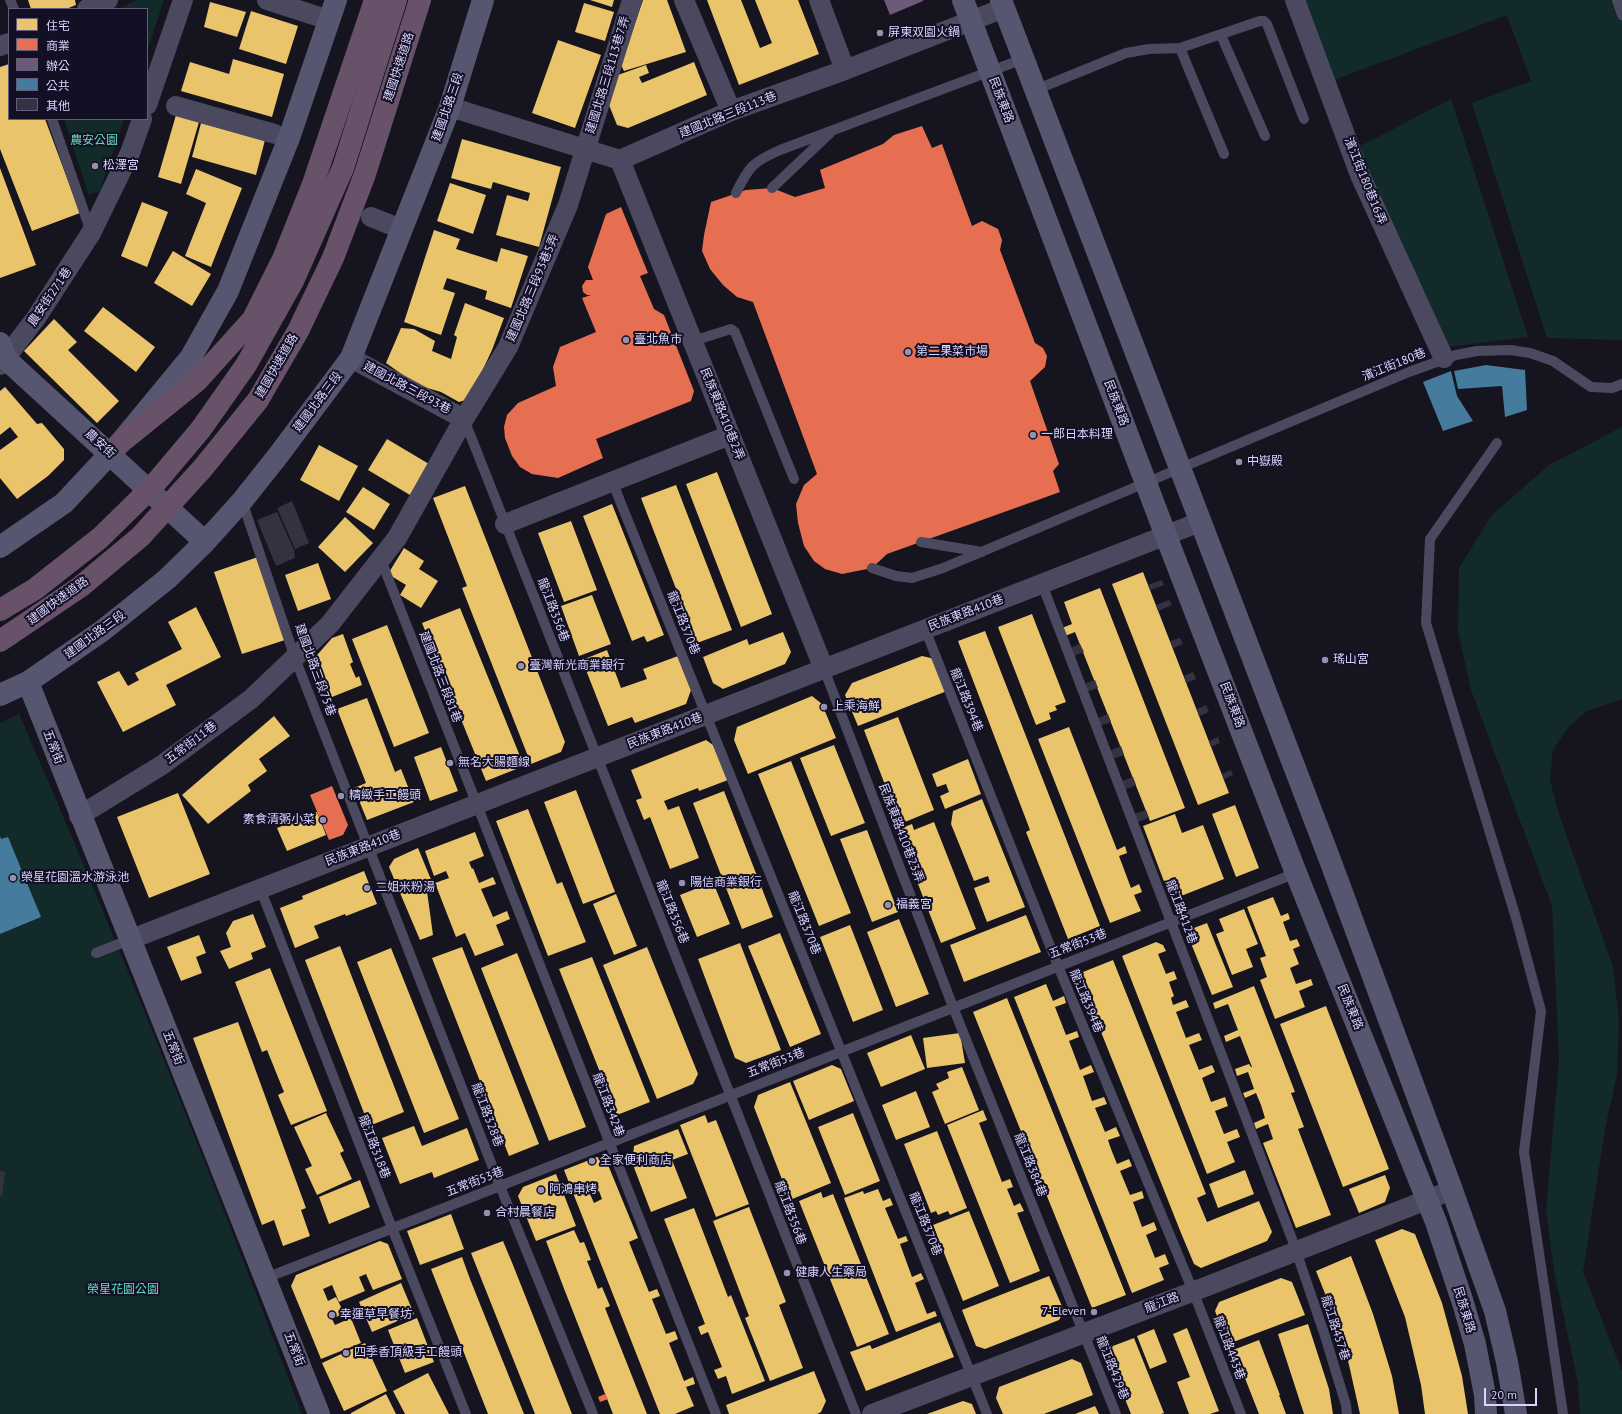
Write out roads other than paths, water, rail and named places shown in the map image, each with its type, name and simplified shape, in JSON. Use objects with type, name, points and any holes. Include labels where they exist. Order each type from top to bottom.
[{"type":"highway","points":[[115,448],[197,381],[253,319],[283,258],[313,184],[375,0]]},
{"type":"highway","name":"建國快速道路","points":[[0,610],[35,589],[100,538],[122,517],[153,486],[202,429],[246,365],[292,280],[344,168],[396,0]]},
{"type":"highway","name":"建國快速道路","points":[[0,641],[80,587],[140,537],[202,469],[258,400],[298,331],[333,258],[365,174],[420,0]]},
{"type":"street","points":[[89,8],[108,0]]},
{"type":"street","points":[[148,102],[183,0]]},
{"type":"street","points":[[0,547],[64,503],[115,448],[191,357],[228,291],[289,138],[333,10],[267,0]]},
{"type":"street","name":"建國北路三段","points":[[0,695],[28,682],[102,631],[167,579],[205,542],[242,501],[350,358],[450,107],[483,0]]},
{"type":"street","name":"建國北路三段113巷7弄","points":[[585,150],[632,0]]},
{"type":"street","points":[[684,0],[731,111]]},
{"type":"street","points":[[819,0],[845,70]]},
{"type":"street","name":"民族東路","points":[[963,0],[1166,536],[1296,873],[1426,1199],[1463,1303],[1475,1344],[1485,1395],[1486,1414]]},
{"type":"street","name":"濱江街180巷16弄","points":[[1295,0],[1360,175],[1444,358]]},
{"type":"street","points":[[1002,4],[1330,860],[1452,1190],[1495,1311],[1507,1362],[1516,1414]]},
{"type":"street","name":"建國北路三段113巷","points":[[620,160],[731,111],[845,70],[971,20],[1002,4]]},
{"type":"street","points":[[176,106],[275,134]]},
{"type":"street","points":[[450,107],[620,160]]},
{"type":"street","name":"農安街271巷","points":[[2,356],[36,318],[91,234],[130,153],[142,120]]},
{"type":"street","name":"建國北路三段93巷5弄","points":[[380,560],[397,538],[464,419],[508,347],[568,205],[585,150]]},
{"type":"street","name":"民族東路410巷2弄","points":[[620,160],[824,669]]},
{"type":"street","points":[[371,217],[401,229]]},
{"type":"street","name":"農安街","points":[[2,356],[115,448],[205,542]]},
{"type":"street","name":"建國北路三段93巷","points":[[350,358],[464,419]]},
{"type":"street","points":[[505,524],[730,435]]},
{"type":"street","name":"民族東路410巷","points":[[129,940],[1200,522]]},
{"type":"street","name":"五常街11巷","points":[[80,816],[162,764],[251,698],[330,624],[380,560]]},
{"type":"street","name":"五常街","points":[[28,682],[129,940],[266,1278],[319,1414]]},
{"type":"street","name":"龍江路","points":[[872,1414],[1452,1190]]},
{"type":"lane","points":[[1617,0],[1622,15]]},
{"type":"lane","points":[[1035,90],[1126,53],[1149,49],[1180,48],[1260,21],[1264,21],[1267,24],[1304,119]]},
{"type":"lane","points":[[1222,35],[1265,136]]},
{"type":"lane","points":[[1180,48],[1224,154]]},
{"type":"lane","points":[[736,193],[746,172],[760,159],[780,150],[1023,59]]},
{"type":"lane","points":[[52,120],[91,234]]},
{"type":"lane","points":[[772,188],[833,130]]},
{"type":"lane","points":[[693,341],[730,329],[735,332],[794,479]]},
{"type":"lane","name":"濱江街180巷","points":[[872,568],[896,576],[912,578],[943,568],[1444,358],[1477,351],[1510,350],[1530,353],[1552,361],[1591,387],[1612,388],[1622,384]]},
{"type":"lane","name":"龍江路356巷","points":[[464,419],[856,1414]]},
{"type":"lane","points":[[1497,443],[1430,539],[1426,623],[1516,918],[1541,1011],[1524,1152],[1563,1414]]},
{"type":"lane","name":"龍江路370巷","points":[[612,481],[987,1414]]},
{"type":"lane","name":"建國北路三段75巷","points":[[242,501],[295,658],[369,846]]},
{"type":"lane","points":[[921,542],[983,552]]},
{"type":"lane","name":"建國北路三段81巷","points":[[380,560],[476,804]]},
{"type":"lane","name":"龍江路412巷","points":[[1042,584],[1296,1250]]},
{"type":"lane","name":"龍江路394巷","points":[[925,630],[1058,966],[1193,1291]]},
{"type":"lane","name":"民族東路410巷23弄","points":[[824,669],[953,1007]]},
{"type":"lane","name":"龍江路342巷","points":[[476,804],[716,1414]]},
{"type":"lane","name":"龍江路328巷","points":[[369,846],[500,1186],[593,1414]]},
{"type":"lane","name":"五常街53巷","points":[[266,1278],[1296,873]]},
{"type":"lane","name":"龍江路318巷","points":[[260,888],[466,1414]]},
{"type":"lane","points":[[96,954],[129,940]]},
{"type":"lane","name":"龍江路384巷","points":[[953,1007],[1083,1332]]},
{"type":"lane","name":"龍江路457巷","points":[[1296,1250],[1325,1336],[1346,1405],[1347,1414]]},
{"type":"lane","name":"龍江路443巷","points":[[1193,1291],[1241,1414]]},
{"type":"lane","name":"龍江路429巷","points":[[1083,1332],[1116,1414]]},
{"type":"place","name":"屏東双園火鍋","points":[[880,33]]},
{"type":"place","name":"松澤宮","points":[[95,166]]},
{"type":"place","name":"臺北魚市","points":[[626,340]]},
{"type":"place","name":"第二果菜市場","points":[[908,352]]},
{"type":"place","name":"一郎日本料理","points":[[1033,435]]},
{"type":"place","name":"中嶽殿","points":[[1239,462]]},
{"type":"place","name":"瑤山宮","points":[[1325,660]]},
{"type":"place","name":"臺灣新光商業銀行","points":[[521,666]]},
{"type":"place","name":"上乘海鮮","points":[[824,707]]},
{"type":"place","name":"無名大腸麵線","points":[[450,763]]},
{"type":"place","name":"精緻手工饅頭","points":[[341,796]]},
{"type":"place","name":"素食清粥小菜","points":[[323,820]]},
{"type":"place","name":"榮星花園溫水游泳池","points":[[13,878]]},
{"type":"place","name":"陽信商業銀行","points":[[682,883]]},
{"type":"place","name":"二姐米粉湯","points":[[367,888]]},
{"type":"place","name":"福義宮","points":[[888,905]]},
{"type":"place","name":"全家便利商店","points":[[592,1161]]},
{"type":"place","name":"阿鴻串烤","points":[[541,1190]]},
{"type":"place","name":"合村晨餐店","points":[[487,1213]]},
{"type":"place","name":"健康人生藥局","points":[[787,1273]]},
{"type":"place","name":"7-Eleven","points":[[1094,1312]]},
{"type":"place","name":"幸運草早餐坊","points":[[332,1315]]},
{"type":"place","name":"四季香頂級手工饅頭","points":[[346,1353]]},
{"type":"park label","name":"農安公園","points":[[94,141]]},
{"type":"park label","name":"榮星花園公園","points":[[123,1290]]}]
